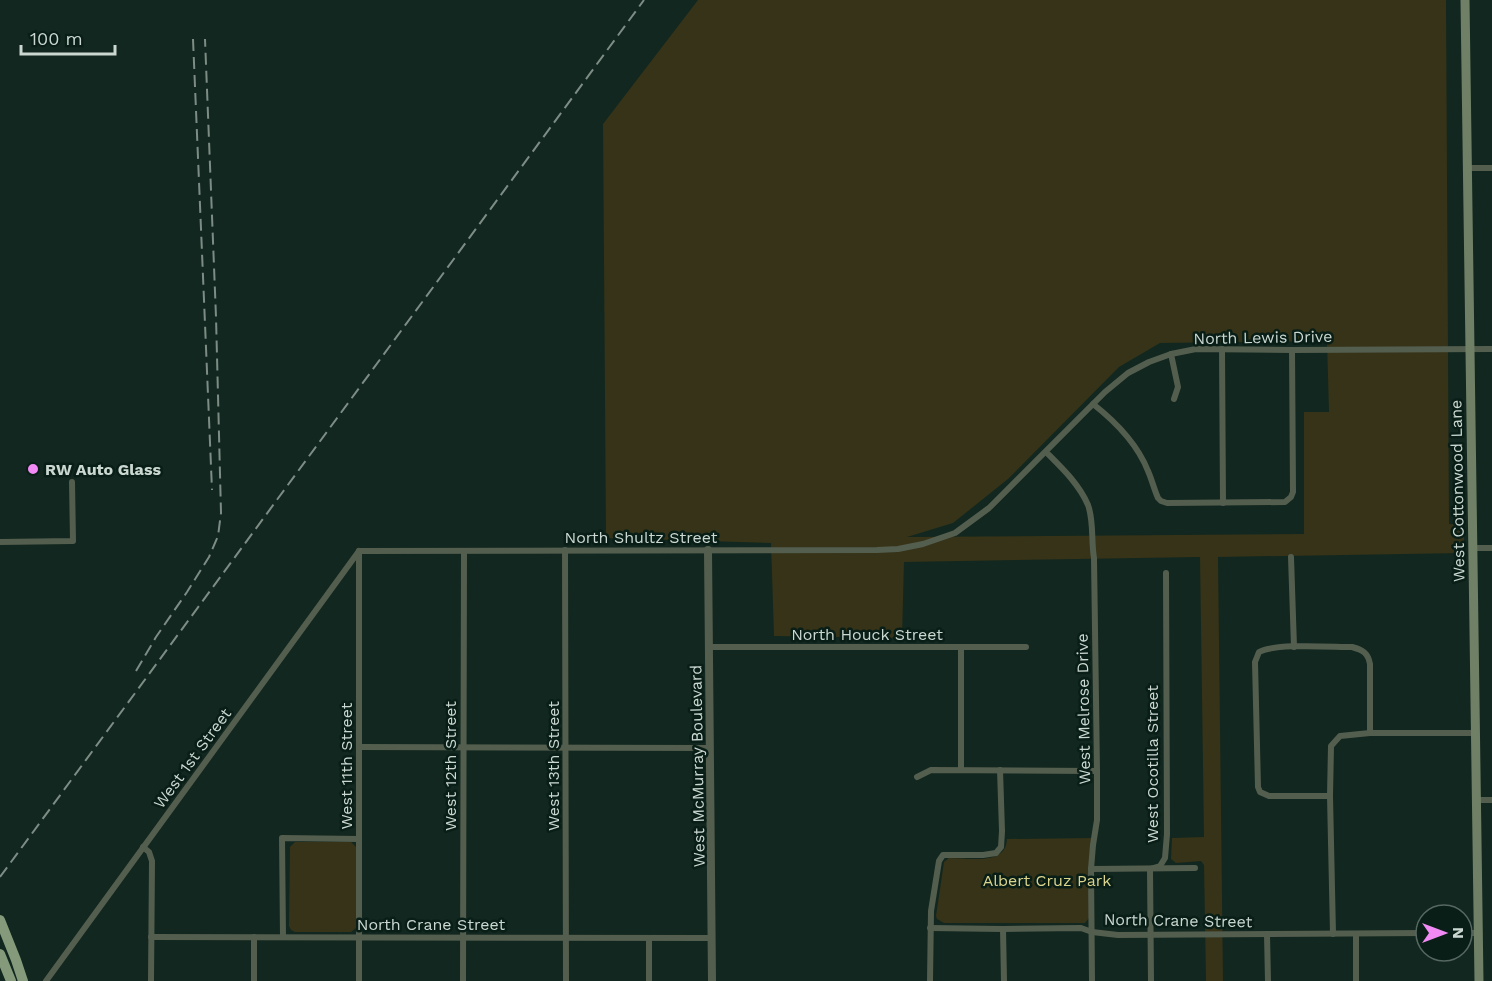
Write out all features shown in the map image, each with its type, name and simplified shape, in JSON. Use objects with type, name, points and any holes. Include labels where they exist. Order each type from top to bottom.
[{"type":"main road","name":"West Cottonwood Lane","points":[[1465,0],[1479,981]]},
{"type":"main road","points":[[0,921],[23,981]]},
{"type":"main road","points":[[0,954],[11,981]]},
{"type":"street","points":[[1467,168],[1492,168]]},
{"type":"street","name":"North Lewis Drive","points":[[923,544],[955,533],[971,522],[989,508],[1104,392],[1128,373],[1172,354],[1196,349],[1492,349]]},
{"type":"street","points":[[1222,349],[1223,503]]},
{"type":"street","points":[[1094,404],[1132,441],[1141,455],[1161,501],[1167,503],[1280,503],[1288,501],[1293,492],[1292,350]]},
{"type":"street","points":[[1172,354],[1178,387],[1174,399]]},
{"type":"street","name":"West Melrose Drive","points":[[1046,452],[1073,480],[1088,506],[1092,527],[1097,771],[1097,820],[1092,869],[1092,981]]},
{"type":"street","points":[[0,542],[73,541],[72,482]]},
{"type":"street","name":"North Shultz Street","points":[[360,551],[877,550],[923,544]]},
{"type":"street","points":[[1473,548],[1492,548]]},
{"type":"street","name":"West 12th Street","points":[[463,981],[464,550]]},
{"type":"street","name":"West 13th Street","points":[[565,550],[566,981]]},
{"type":"street","name":"West McMurray Boulevard","points":[[708,550],[712,981]]},
{"type":"street","name":"West 11th Street","points":[[359,981],[360,551]]},
{"type":"street","name":"West 1st Street","points":[[46,981],[360,551]]},
{"type":"street","points":[[1291,557],[1294,647]]},
{"type":"street","name":"West Ocotilla Street","points":[[1150,869],[1160,866],[1165,858],[1167,834],[1166,573]]},
{"type":"street","name":"North Houck Street","points":[[709,647],[1026,647]]},
{"type":"street","points":[[961,647],[961,770]]},
{"type":"street","points":[[1330,796],[1269,796],[1264,795],[1258,787],[1255,662],[1259,652],[1264,649],[1294,647],[1361,649],[1368,656],[1370,664],[1370,733]]},
{"type":"street","points":[[1333,934],[1331,746],[1340,736],[1370,733],[1475,733]]},
{"type":"street","points":[[360,747],[709,748]]},
{"type":"street","points":[[917,777],[931,770],[1097,771]]},
{"type":"street","points":[[930,981],[931,911],[939,861],[943,855],[983,855],[996,853],[1001,847],[1000,770]]},
{"type":"street","points":[[1476,800],[1492,800]]},
{"type":"street","points":[[283,937],[282,838],[359,839]]},
{"type":"street","points":[[143,847],[149,852],[152,861],[151,981]]},
{"type":"street","points":[[1092,869],[1195,868]]},
{"type":"street","points":[[1150,869],[1151,981]]},
{"type":"street","name":"North Crane Street","points":[[930,928],[1081,928],[1092,932],[1118,935],[1414,933]]},
{"type":"street","points":[[1003,929],[1004,981]]},
{"type":"street","points":[[1474,933],[1479,933]]},
{"type":"street","points":[[1267,934],[1268,981]]},
{"type":"street","points":[[1356,934],[1356,981]]},
{"type":"street","name":"North Crane Street","points":[[151,937],[712,938]]},
{"type":"street","points":[[254,937],[254,981]]},
{"type":"street","points":[[649,938],[649,981]]},
{"type":"green space","points":[[698,0],[1446,0],[1449,524],[1464,525],[1464,553],[1218,557],[1223,981],[1206,981],[1204,865],[1201,861],[1176,863],[1171,859],[1172,838],[1204,837],[1200,557],[904,562],[902,638],[774,636],[771,543],[606,538],[603,124]],"holes":[[[1327,341],[1329,412],[1304,412],[1304,534],[907,537],[953,523],[1008,479],[1119,367],[1160,343]]]},
{"type":"green space","name":"Albert Cruz Park","points":[[1093,838],[1089,918],[1085,923],[944,923],[937,919],[944,862],[949,858],[985,859],[993,857],[1005,848],[1007,839]]},
{"type":"green space","points":[[295,842],[351,842],[356,847],[356,928],[351,932],[295,932],[291,930],[289,926],[290,847]]},
{"type":"railway","points":[[0,877],[644,0]]},
{"type":"railway","points":[[193,39],[212,490]]},
{"type":"railway","points":[[136,671],[209,557],[218,536],[221,513],[205,39]]},
{"type":"place","name":"RW Auto Glass","points":[[33,469]]}]
